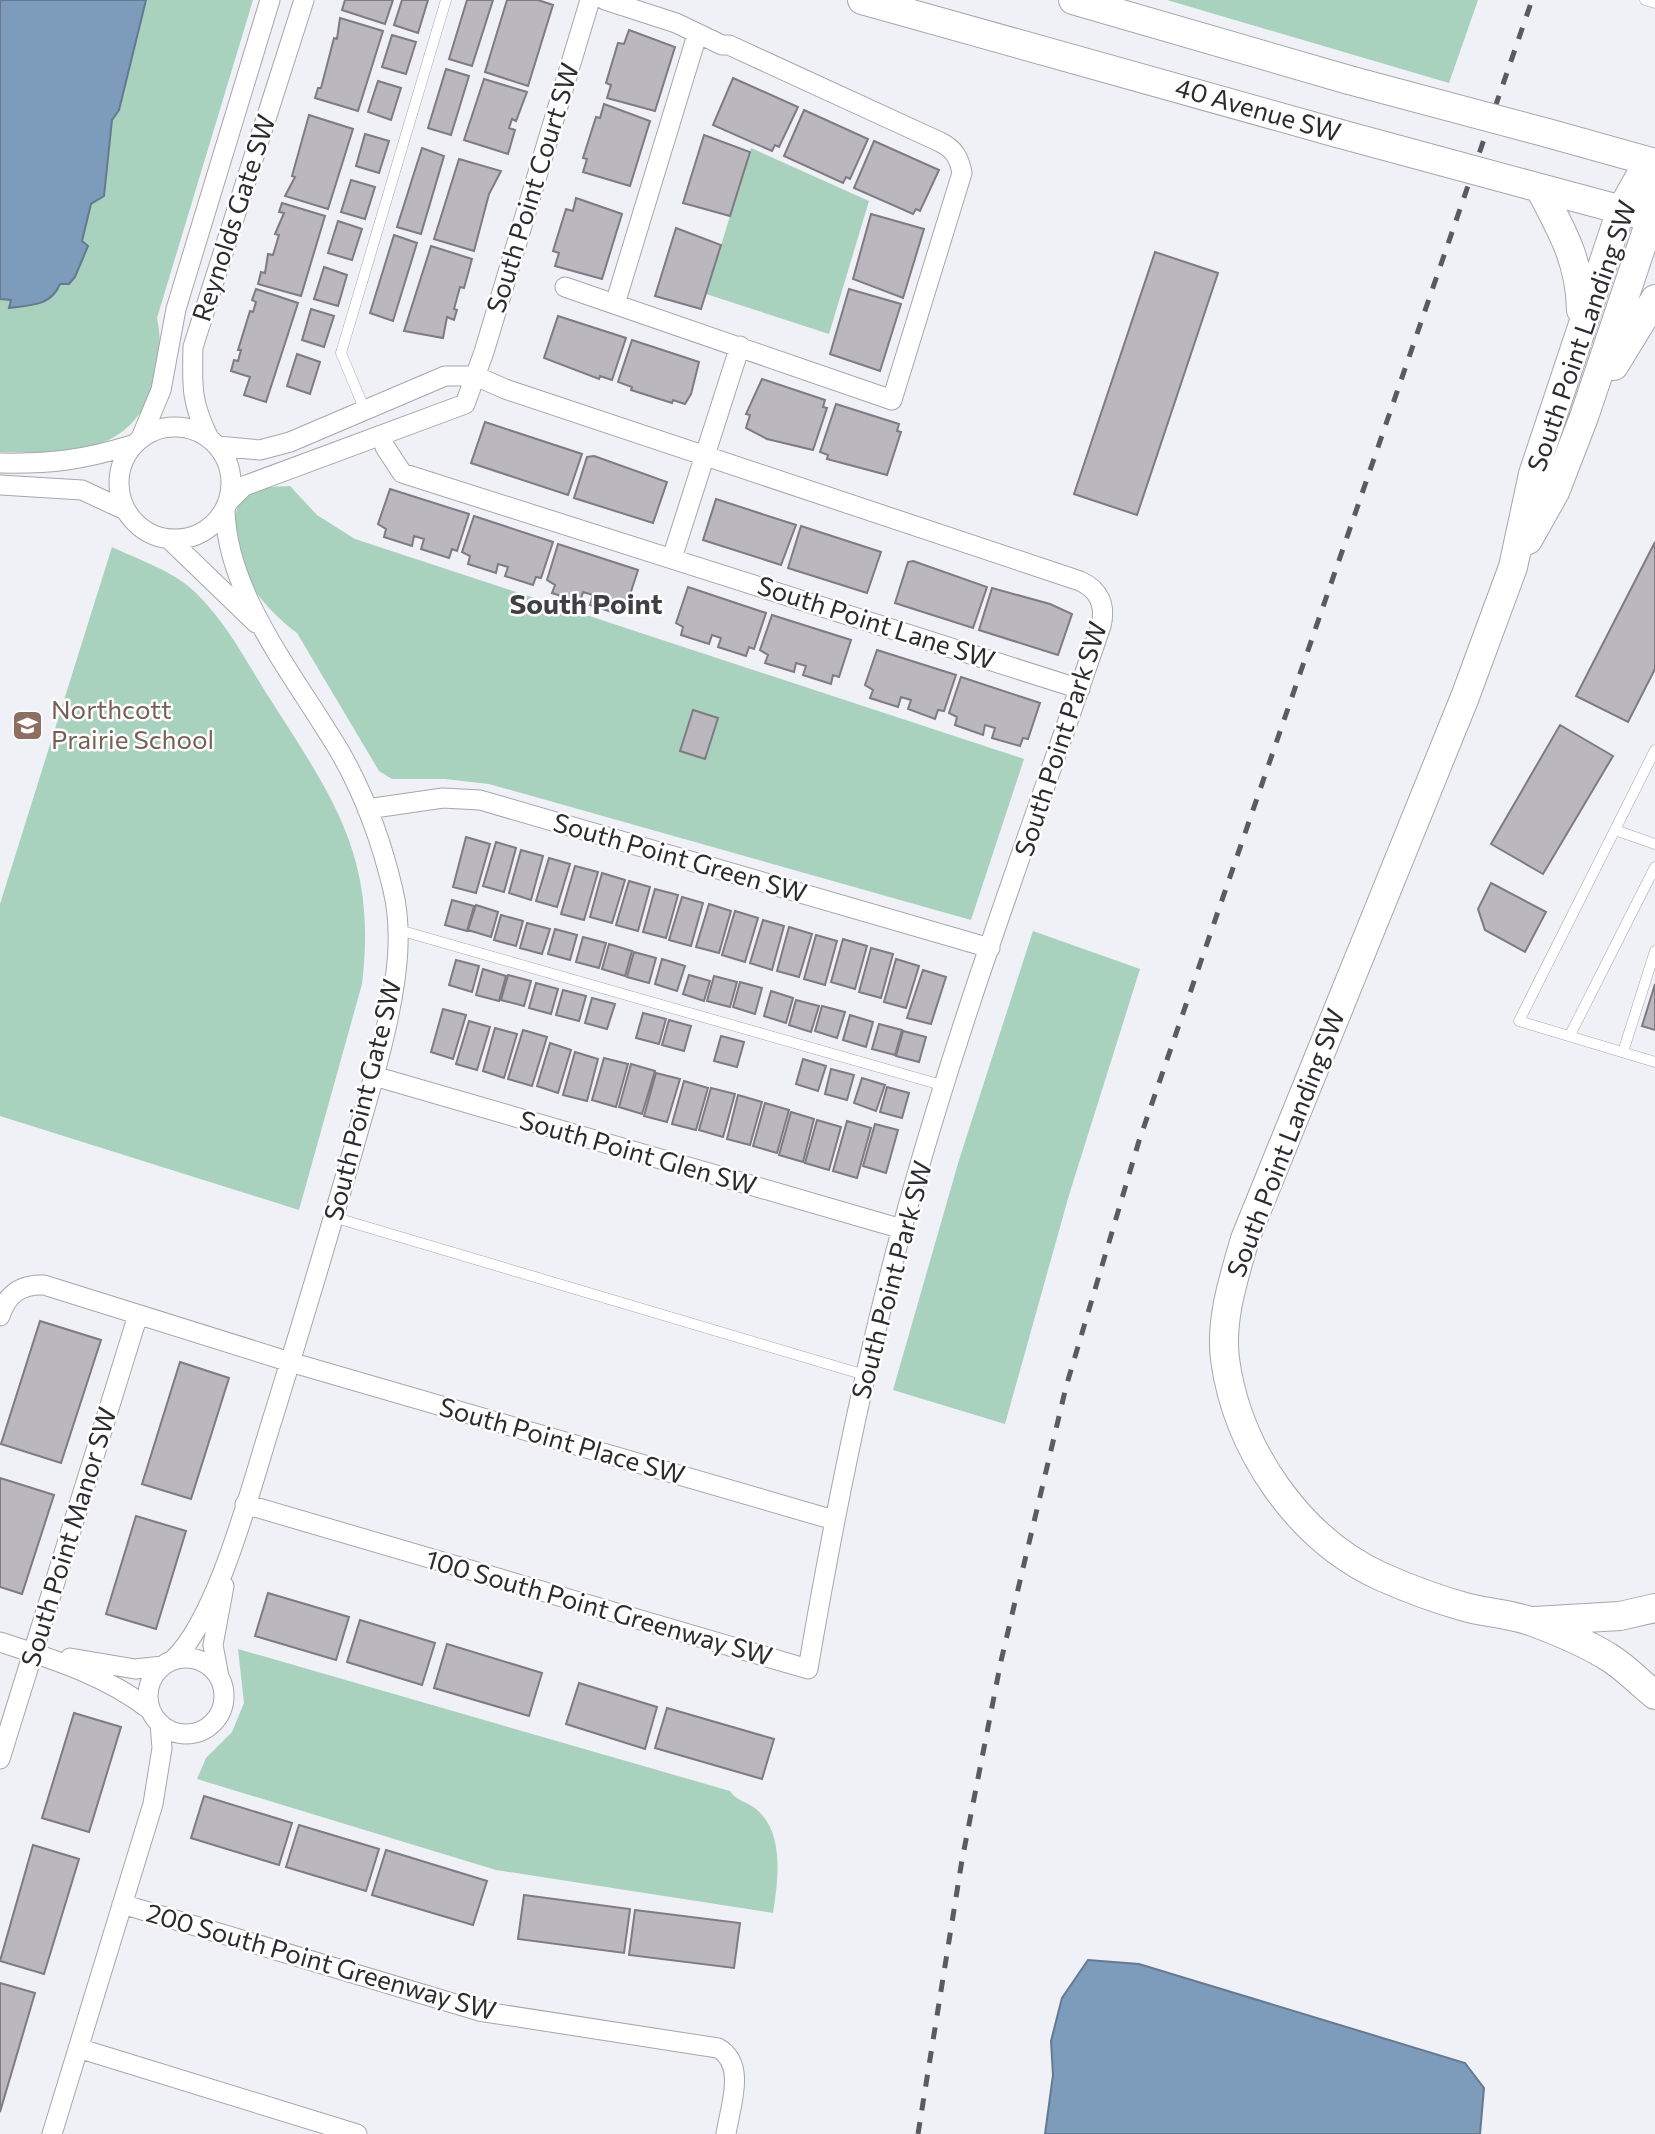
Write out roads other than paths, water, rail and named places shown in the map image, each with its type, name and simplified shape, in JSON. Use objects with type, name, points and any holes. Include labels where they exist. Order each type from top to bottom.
[{"type":"main road","name":"40 Avenue SW","points":[[862,0],[1653,218]]},
{"type":"main road","name":"40 Avenue SW","points":[[1073,0],[1652,162]]},
{"type":"main road","name":"South Point Landing SW","points":[[1652,162],[1621,210],[1533,474],[1513,567],[1465,697],[1245,1239],[1228,1302],[1225,1358],[1237,1409],[1258,1459],[1297,1514],[1335,1548],[1378,1575],[1419,1592],[1465,1607],[1531,1621],[1610,1658],[1655,1695]]},
{"type":"main road","name":"South Point Landing SW","points":[[1513,567],[1555,492],[1653,218],[1652,162]]},
{"type":"main road","points":[[1534,187],[1574,257],[1580,279],[1582,325]]},
{"type":"main road","points":[[1584,417],[1655,299]]},
{"type":"main road","name":"South Point Landing SW","points":[[1531,1621],[1620,1616],[1655,1608]]},
{"type":"street","name":"Reynolds Gate SW","points":[[136,442],[161,390],[176,309],[270,0]]},
{"type":"street","name":"Reynolds Gate SW","points":[[214,442],[196,412],[191,392],[193,347],[304,0]]},
{"type":"street","name":"South Point Court SW","points":[[476,376],[590,0]]},
{"type":"street","points":[[565,287],[892,400],[962,173],[956,154],[940,142],[729,45],[697,35],[676,23],[606,0]]},
{"type":"street","points":[[615,304],[697,35]]},
{"type":"street","points":[[672,558],[740,346]]},
{"type":"street","name":"South Point Park SW","points":[[214,442],[260,450],[290,442],[364,408],[445,376],[476,376],[505,389],[705,458],[1086,584],[1100,597],[1104,612],[1080,689],[990,948],[902,1229],[865,1375],[834,1520]]},
{"type":"street","points":[[0,485],[82,490],[125,510],[148,533],[169,539],[201,533],[215,523],[244,486],[465,404],[476,376]]},
{"type":"street","points":[[0,463],[73,461],[136,442],[157,429],[175,426],[193,429],[214,442],[231,473],[226,506]]},
{"type":"street","points":[[125,510],[119,494],[118,477],[123,460],[136,442]]},
{"type":"street","name":"South Point Lane SW","points":[[385,447],[402,472],[1080,689]]},
{"type":"street","name":"South Point Gate SW","points":[[220,1678],[213,1645],[234,1541],[334,1217],[374,1076],[388,1019],[399,930],[394,892],[367,809],[342,756],[267,634],[230,556],[226,506]]},
{"type":"street","name":"South Point Gate SW","points":[[169,539],[189,555],[267,634]]},
{"type":"street","name":"South Point Green SW","points":[[367,809],[443,798],[480,800],[990,948]]},
{"type":"street","name":"South Point Glen SW","points":[[374,1076],[902,1229]]},
{"type":"street","name":"South Point Place SW","points":[[0,1316],[12,1294],[32,1285],[44,1285],[290,1362],[834,1520]]},
{"type":"street","name":"South Point Manor SW","points":[[0,1759],[138,1315]]},
{"type":"street","name":"100 South Point Greenway SW","points":[[245,1504],[808,1669],[834,1520]]},
{"type":"street","name":"South Point Gate SW","points":[[168,1663],[186,1648],[198,1629],[234,1541]]},
{"type":"street","points":[[0,1642],[108,1684],[175,1733],[194,1734]]},
{"type":"street","points":[[34,1653],[135,1669],[197,1660],[213,1669],[220,1678],[224,1695],[220,1714],[208,1728],[194,1734],[179,1747],[153,1804],[52,2134]]},
{"type":"street","points":[[153,1804],[162,1748],[149,1685],[168,1663]]},
{"type":"street","name":"200 South Point Greenway SW","points":[[122,1904],[479,2011],[718,2048],[729,2056],[734,2068],[726,2134]]},
{"type":"street","points":[[78,2049],[357,2134]]},
{"type":"lane","points":[[364,408],[341,353],[446,0]]},
{"type":"lane","points":[[1645,0],[1655,3]]},
{"type":"lane","points":[[1655,750],[1519,1021],[1655,1062]]},
{"type":"lane","points":[[1615,830],[1655,844]]},
{"type":"lane","points":[[1570,1035],[1655,867]]},
{"type":"lane","points":[[399,930],[945,1086]]},
{"type":"lane","points":[[1623,1052],[1655,951]]},
{"type":"lane","points":[[334,1217],[865,1375]]},
{"type":"water","points":[[0,0],[146,0],[119,110],[112,120],[104,196],[91,204],[82,241],[88,246],[75,277],[69,284],[60,284],[46,300],[9,308],[11,300],[0,299]]},
{"type":"water","points":[[1088,1960],[1139,1964],[1465,2063],[1484,2088],[1480,2134],[1045,2134],[1053,2075],[1051,2041],[1062,1998]]},
{"type":"railway","points":[[918,2134],[962,1860],[1001,1661],[1066,1387],[1139,1141],[1532,0]]},
{"type":"place","name":"Northcott Prairie School","points":[[28,725]]},
{"type":"district","name":"South Point","points":[[586,604]]}]
